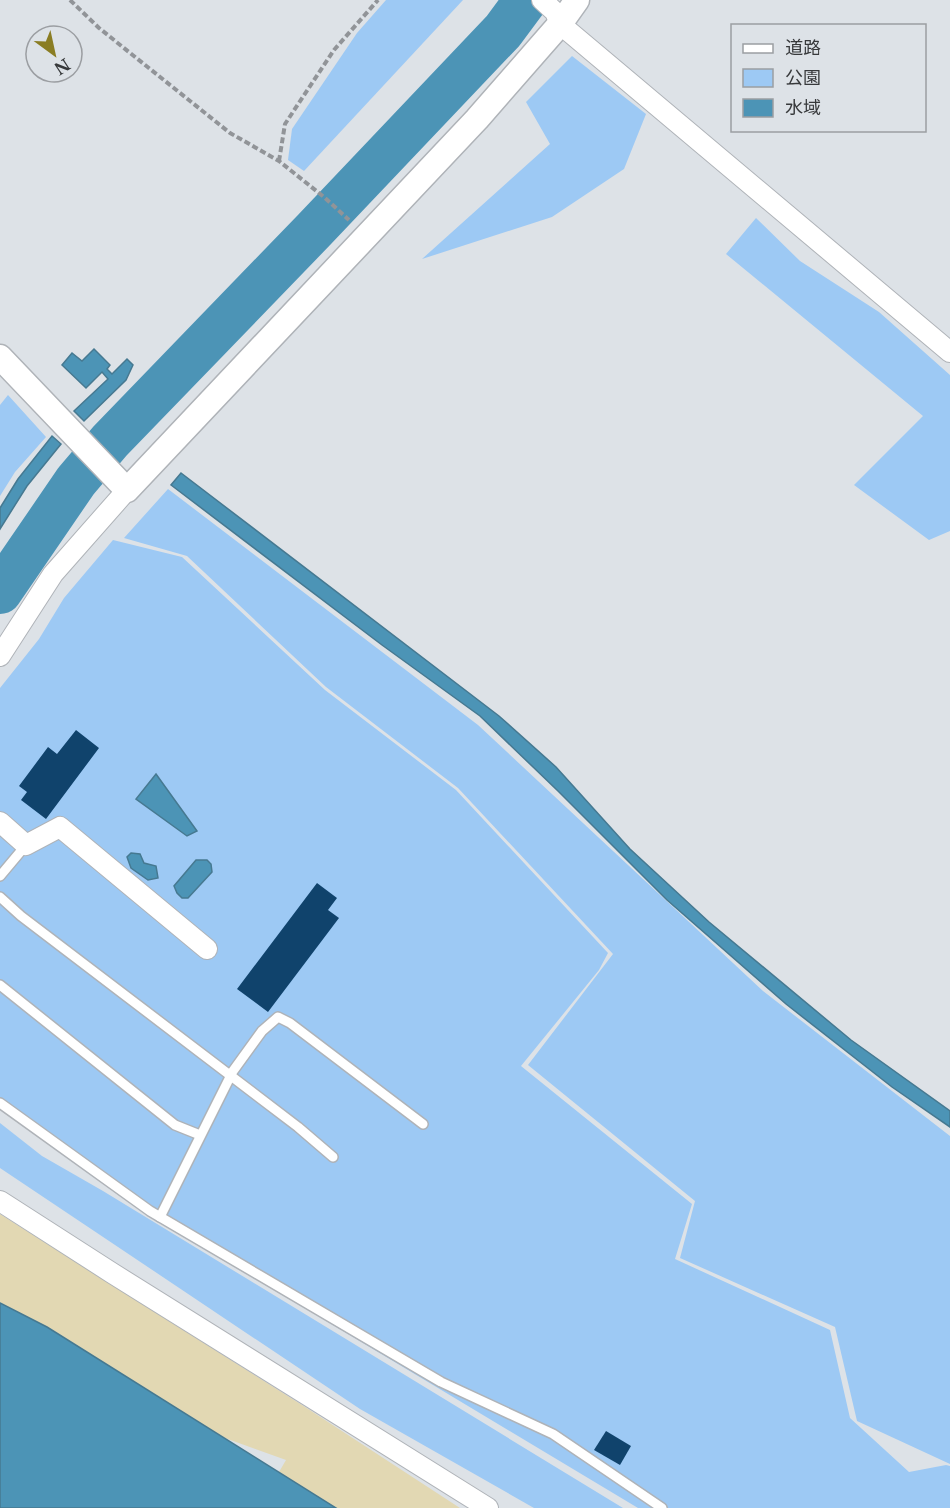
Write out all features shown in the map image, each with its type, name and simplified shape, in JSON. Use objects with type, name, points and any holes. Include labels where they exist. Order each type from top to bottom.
[{"type":"street","points":[[0,656],[53,574],[121,484],[461,135],[550,10],[577,0]]},
{"type":"street","points":[[550,10],[950,352]]},
{"type":"street","points":[[0,357],[121,484]]},
{"type":"street","points":[[0,822],[26,845],[60,827],[207,949]]},
{"type":"street","points":[[0,1201],[488,1508]]},
{"type":"lane","points":[[0,876],[26,845]]},
{"type":"lane","points":[[0,897],[21,916],[298,1127],[333,1157]]},
{"type":"lane","points":[[0,985],[175,1125],[200,1135]]},
{"type":"lane","points":[[160,1217],[230,1075],[262,1031],[278,1017],[290,1023],[423,1124]]},
{"type":"lane","points":[[0,1103],[160,1217],[441,1382],[553,1434],[662,1508]]},
{"type":"path","points":[[70,0],[99,28],[230,133],[279,161],[324,197],[347,219]]},
{"type":"path","points":[[279,161],[285,124],[334,50],[378,0]]},
{"type":"green space","points":[[386,0],[463,0],[304,171],[288,160],[292,129],[357,33]]},
{"type":"green space","points":[[572,56],[646,114],[624,169],[552,217],[422,259],[550,144],[526,102]]},
{"type":"green space","points":[[756,218],[800,261],[879,312],[950,375],[950,531],[929,540],[854,485],[923,416],[726,254]]},
{"type":"green space","points":[[8,395],[46,437],[15,472],[0,496],[0,405]]},
{"type":"green space","points":[[168,489],[478,725],[763,991],[950,1136],[950,1464],[857,1421],[835,1327],[680,1258],[695,1201],[528,1065],[613,954],[458,788],[326,687],[187,556],[124,538]]},
{"type":"green space","points":[[113,540],[182,557],[325,690],[456,790],[608,953],[599,970],[521,1066],[692,1204],[675,1259],[830,1330],[850,1418],[909,1472],[950,1466],[950,1508],[638,1508],[153,1217],[0,1109],[0,688],[39,639],[64,598]]},
{"type":"green space","points":[[0,1123],[42,1156],[623,1508],[534,1508],[360,1409],[0,1168]]},
{"type":"sand","points":[[0,1214],[460,1508],[297,1508],[265,1496],[286,1460],[109,1396],[0,1334]]},
{"type":"water","points":[[94,349],[110,365],[107,369],[112,374],[127,359],[133,365],[126,380],[84,421],[74,411],[108,379],[102,372],[86,388],[62,365],[72,353],[82,361]]},
{"type":"water","points":[[52,436],[61,444],[27,486],[0,529],[0,508],[18,479]]},
{"type":"water","points":[[181,473],[499,716],[556,767],[630,849],[709,922],[851,1040],[950,1111],[950,1127],[892,1087],[786,1004],[667,900],[480,716],[382,645],[171,485]]},
{"type":"water","points":[[156,774],[197,831],[187,836],[136,799]]},
{"type":"water","points":[[131,853],[140,854],[144,863],[156,866],[158,878],[148,880],[131,868],[127,857]]},
{"type":"water","points":[[196,860],[207,860],[211,864],[212,872],[188,898],[182,898],[174,886]]},
{"type":"water","points":[[0,1303],[47,1327],[336,1508],[0,1508]]},
{"type":"building","points":[[76,730],[99,748],[46,819],[21,800],[27,792],[19,786],[48,747],[57,754]]},
{"type":"building","points":[[317,883],[337,898],[328,910],[339,918],[268,1012],[237,989]]},
{"type":"building","points":[[606,1431],[631,1446],[620,1465],[594,1450]]},
{"type":"waterway","points":[[0,592],[76,481],[110,441],[503,31],[526,0]]}]
